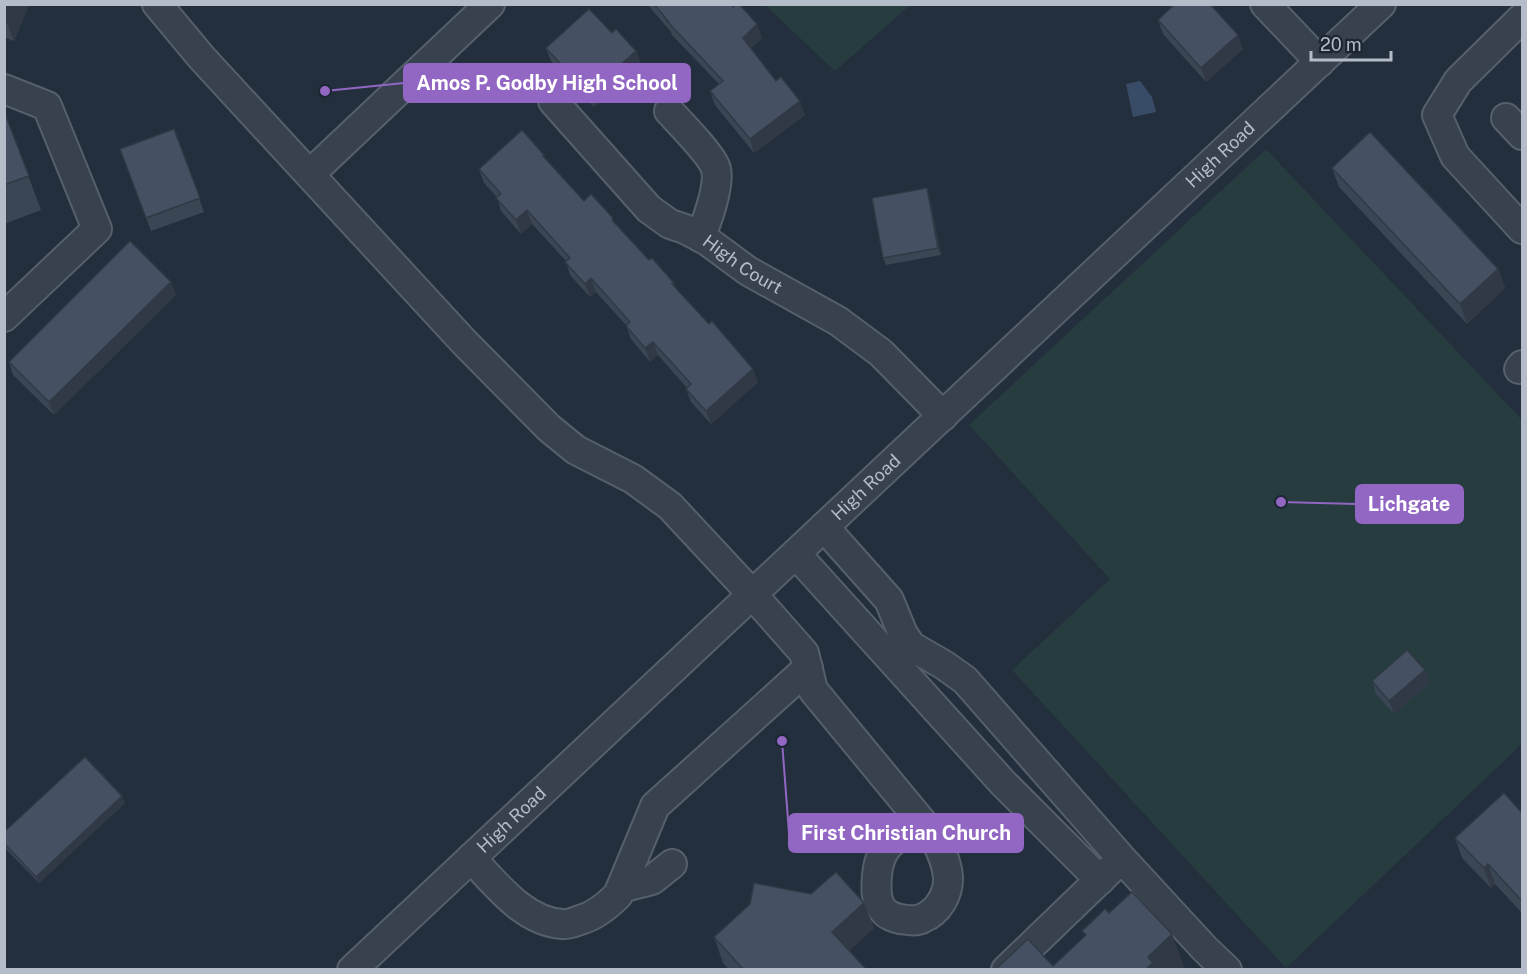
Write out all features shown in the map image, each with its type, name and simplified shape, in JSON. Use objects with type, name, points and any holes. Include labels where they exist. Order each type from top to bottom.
[{"type":"street","points":[[157,4],[202,58],[464,342],[549,428],[576,450],[633,479],[670,506],[804,653],[813,690],[923,824]]},
{"type":"street","points":[[310,174],[490,4]]},
{"type":"street","points":[[1265,4],[1320,62]]},
{"type":"street","name":"High Road","points":[[352,969],[1381,4]]},
{"type":"street","points":[[1522,18],[1458,81],[1437,115],[1455,156],[1522,229]]},
{"type":"street","points":[[4,89],[46,106],[97,229],[4,317]]},
{"type":"street","name":"High Court","points":[[553,101],[650,209],[670,224],[700,237],[748,271],[838,321],[881,353],[943,416]]},
{"type":"street","points":[[669,111],[708,157],[716,170],[716,185],[707,222],[700,237]]},
{"type":"street","points":[[824,527],[889,600],[903,634],[911,646],[965,680],[1122,859],[1204,949],[1227,969]]},
{"type":"street","points":[[796,554],[1003,783],[1100,880]]},
{"type":"street","points":[[471,858],[508,897],[542,921],[565,925],[586,918],[607,906],[618,895],[655,806],[808,668]]},
{"type":"street","points":[[1006,969],[1122,859]]},
{"type":"street","points":[[621,888],[652,880],[672,864]]},
{"type":"green space","points":[[765,5],[910,5],[835,71]]},
{"type":"green space","points":[[1266,149],[1522,420],[1522,744],[1286,968],[1012,670],[1110,579],[969,425]]},
{"type":"water","points":[[1140,81],[1152,97],[1156,112],[1133,117],[1126,84]]},
{"type":"building","points":[[654,4],[731,4],[733,7],[739,4],[757,24],[743,38],[776,81],[781,77],[800,101],[750,139],[710,91],[723,81]]},
{"type":"building","points":[[1175,4],[1210,4],[1238,35],[1201,68],[1158,20]]},
{"type":"building","points":[[589,9],[612,33],[616,29],[636,51],[589,93],[546,48]]},
{"type":"building","points":[[4,111],[29,176],[4,185]]},
{"type":"building","points":[[174,129],[200,198],[146,218],[120,149]]},
{"type":"building","points":[[522,130],[584,201],[591,194],[649,260],[652,258],[674,283],[672,284],[709,324],[712,321],[753,369],[706,411],[686,389],[691,384],[653,342],[645,348],[626,326],[630,322],[591,278],[585,284],[565,262],[570,258],[527,210],[516,220],[496,198],[501,194],[479,169]]},
{"type":"building","points":[[1370,132],[1498,269],[1460,304],[1332,168]]},
{"type":"building","points":[[927,188],[938,248],[883,258],[872,198]]},
{"type":"building","points":[[130,241],[171,282],[49,402],[9,362]]},
{"type":"building","points":[[1407,650],[1425,670],[1389,701],[1372,681]]},
{"type":"building","points":[[85,757],[122,796],[36,877],[4,843],[4,832]]},
{"type":"building","points":[[1504,793],[1522,813],[1522,901],[1488,864],[1484,868],[1455,838]]},
{"type":"building","points":[[836,872],[864,903],[832,932],[866,969],[743,969],[714,937],[750,904],[754,883],[811,894]]},
{"type":"building","points":[[1132,892],[1172,934],[1148,957],[1153,963],[1146,969],[996,969],[1028,939],[1053,966],[1086,935],[1082,931],[1105,909],[1109,913]]},
{"type":"place","name":"Amos P. Godby High School","points":[[325,91]]},
{"type":"place","name":"Lichgate","points":[[1281,502]]},
{"type":"place","name":"First Christian Church","points":[[782,741]]}]
